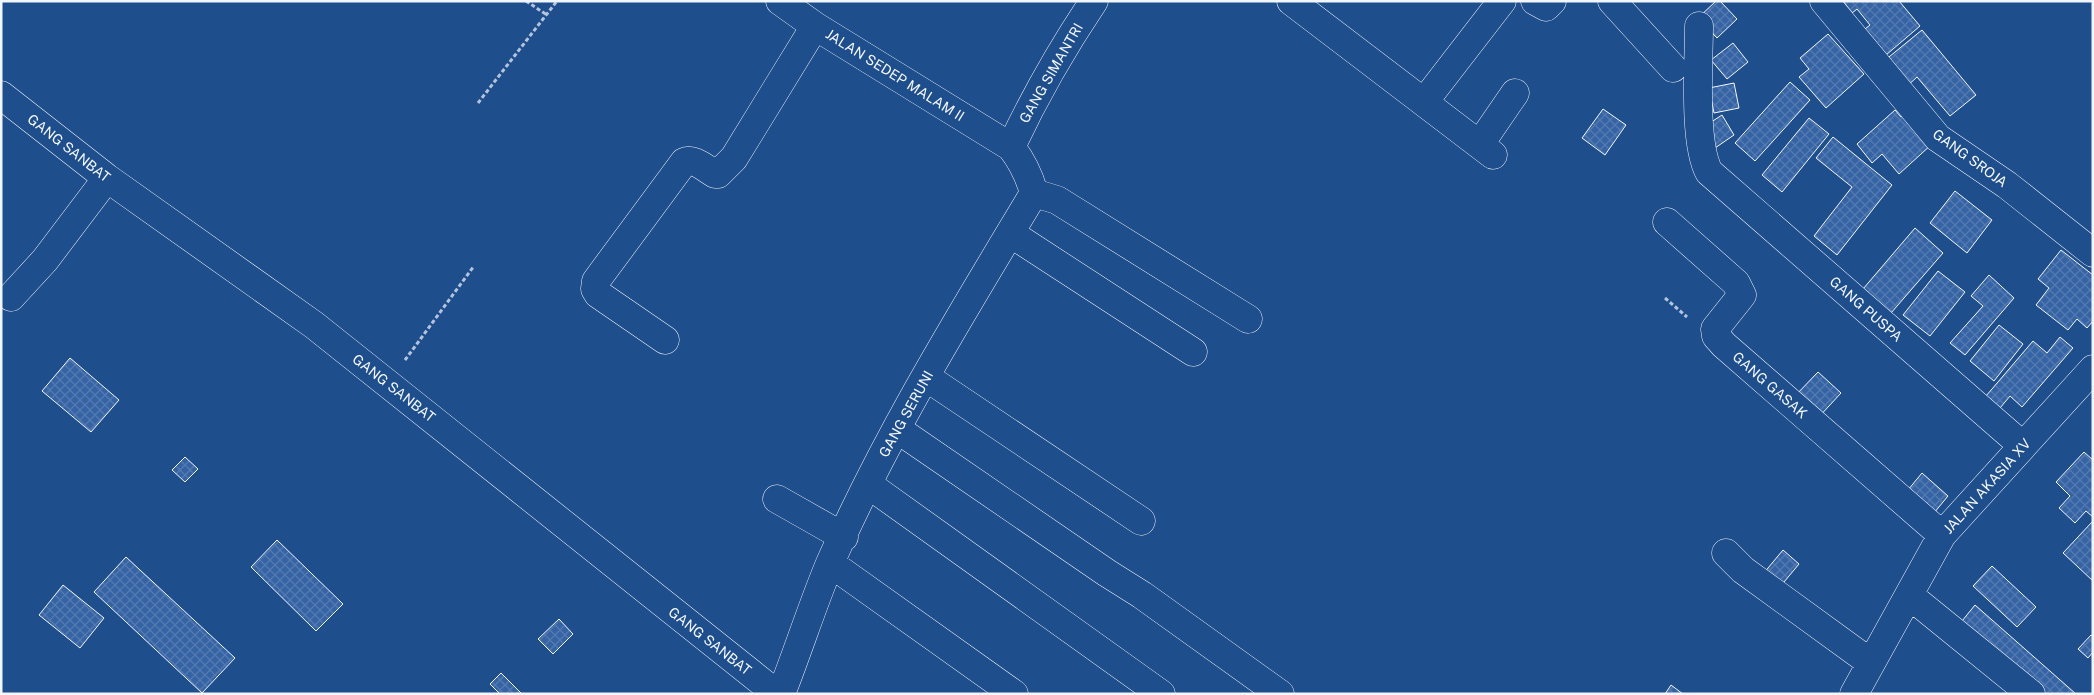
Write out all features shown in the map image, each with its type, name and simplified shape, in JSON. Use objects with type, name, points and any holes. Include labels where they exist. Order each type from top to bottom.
[{"type":"street","name":"JALAN SEDEP MALAM II","points":[[780,1],[815,26],[1011,147]]},
{"type":"street","name":"GANG SIMANTRI","points":[[1011,147],[1023,121],[1068,40],[1094,1]]},
{"type":"street","points":[[1291,1],[1487,149],[1515,93]]},
{"type":"street","points":[[1424,102],[1502,1]]},
{"type":"street","points":[[1535,1],[1546,7],[1552,1]]},
{"type":"street","points":[[1612,1],[1673,68]]},
{"type":"street","name":"GANG SROJA","points":[[1824,1],[1938,138],[2008,185],[2093,253]]},
{"type":"street","points":[[665,340],[598,294],[596,281],[684,162],[693,161],[714,174],[718,174],[734,158],[815,26]]},
{"type":"street","name":"GANG PUSPA","points":[[1699,26],[1700,137],[1704,161],[1709,172],[2023,446]]},
{"type":"street","name":"GANG SANBAT","points":[[1,95],[107,178],[314,325],[664,606],[779,694]]},
{"type":"street","points":[[1011,147],[1022,161],[1030,178],[1034,193],[1057,200],[1248,319]]},
{"type":"street","points":[[11,297],[45,260],[107,178]]},
{"type":"street","name":"GANG SERUNI","points":[[779,694],[830,563],[897,428],[1034,193]]},
{"type":"street","name":"GANG GASAK","points":[[1667,222],[1736,283],[1742,294],[1715,329],[1716,336],[1942,535]]},
{"type":"street","points":[[1010,233],[1193,352]]},
{"type":"street","name":"JALAN AKASIA XV","points":[[1854,694],[1942,535],[2093,369]]},
{"type":"street","points":[[926,377],[1141,521]]},
{"type":"street","points":[[897,428],[1107,573],[1142,594],[1280,694]]},
{"type":"street","points":[[869,485],[1161,694]]},
{"type":"street","points":[[776,499],[844,537]]},
{"type":"street","points":[[1726,553],[1743,570],[1871,663]]},
{"type":"street","points":[[830,563],[1014,694]]},
{"type":"street","points":[[1909,595],[2031,694]]},
{"type":"path","points":[[526,1],[546,15]]},
{"type":"path","points":[[478,103],[557,1]]},
{"type":"path","points":[[388,383],[474,266]]},
{"type":"building","points":[[1716,1],[1720,1],[1737,19],[1717,38],[1698,18]]},
{"type":"building","points":[[1843,1],[1899,1],[1920,26],[1886,55],[1865,29],[1870,25],[1857,9],[1852,13]]},
{"type":"building","points":[[1922,30],[1976,95],[1950,116],[1917,77],[1906,87],[1884,61]]},
{"type":"building","points":[[1828,34],[1864,74],[1826,108],[1799,77],[1809,69],[1800,58]]},
{"type":"building","points":[[1733,43],[1748,62],[1727,79],[1711,60]]},
{"type":"building","points":[[1790,82],[1810,100],[1755,161],[1735,143]]},
{"type":"building","points":[[1734,83],[1739,108],[1714,113],[1709,88]]},
{"type":"building","points":[[1603,109],[1626,125],[1605,155],[1582,138]]},
{"type":"building","points":[[1895,110],[1901,117],[1905,113],[1932,144],[1899,174],[1882,154],[1872,163],[1857,144]]},
{"type":"building","points":[[1722,115],[1734,135],[1715,148],[1702,128]]},
{"type":"building","points":[[1809,118],[1829,134],[1782,192],[1762,175]]},
{"type":"building","points":[[1833,137],[1892,185],[1837,255],[1814,236],[1852,187],[1816,158]]},
{"type":"building","points":[[1955,191],[1992,220],[1967,253],[1930,223]]},
{"type":"building","points":[[1915,228],[1943,253],[1891,313],[1863,289]]},
{"type":"building","points":[[2061,250],[2093,275],[2093,321],[2087,328],[2077,319],[2068,330],[2036,305],[2049,288],[2038,279]]},
{"type":"building","points":[[1938,271],[1965,292],[1930,336],[1903,315]]},
{"type":"building","points":[[1989,275],[2014,298],[1965,355],[1950,343],[1983,306],[1971,296]]},
{"type":"building","points":[[1999,325],[2023,344],[1994,381],[1970,361]]},
{"type":"building","points":[[2060,337],[2073,348],[2022,407],[2010,396],[2000,408],[1986,396],[2033,341],[2047,353]]},
{"type":"building","points":[[70,358],[119,400],[91,432],[42,391]]},
{"type":"building","points":[[1818,372],[1841,393],[1817,419],[1794,397]]},
{"type":"building","points":[[2084,452],[2093,460],[2093,517],[2086,511],[2075,523],[2059,508],[2070,496],[2056,482]]},
{"type":"building","points":[[185,457],[198,469],[185,482],[172,470]]},
{"type":"building","points":[[1922,473],[1948,496],[1929,519],[1903,496]]},
{"type":"building","points":[[2093,522],[2093,581],[2063,553]]},
{"type":"building","points":[[277,540],[343,604],[316,631],[251,567]]},
{"type":"building","points":[[1783,550],[1799,564],[1779,588],[1763,574]]},
{"type":"building","points":[[126,557],[235,658],[202,693],[94,592]]},
{"type":"building","points":[[1992,566],[2036,607],[2017,627],[1973,586]]},
{"type":"building","points":[[63,585],[104,618],[80,648],[39,615]]},
{"type":"building","points":[[1975,605],[2076,694],[2045,694],[1962,621]]},
{"type":"building","points":[[559,619],[573,634],[553,654],[538,639]]},
{"type":"building","points":[[2091,635],[2093,636],[2093,652],[2088,658],[2078,649]]},
{"type":"building","points":[[501,673],[522,694],[500,694],[490,684]]},
{"type":"building","points":[[1671,685],[1683,694],[1665,694]]}]
